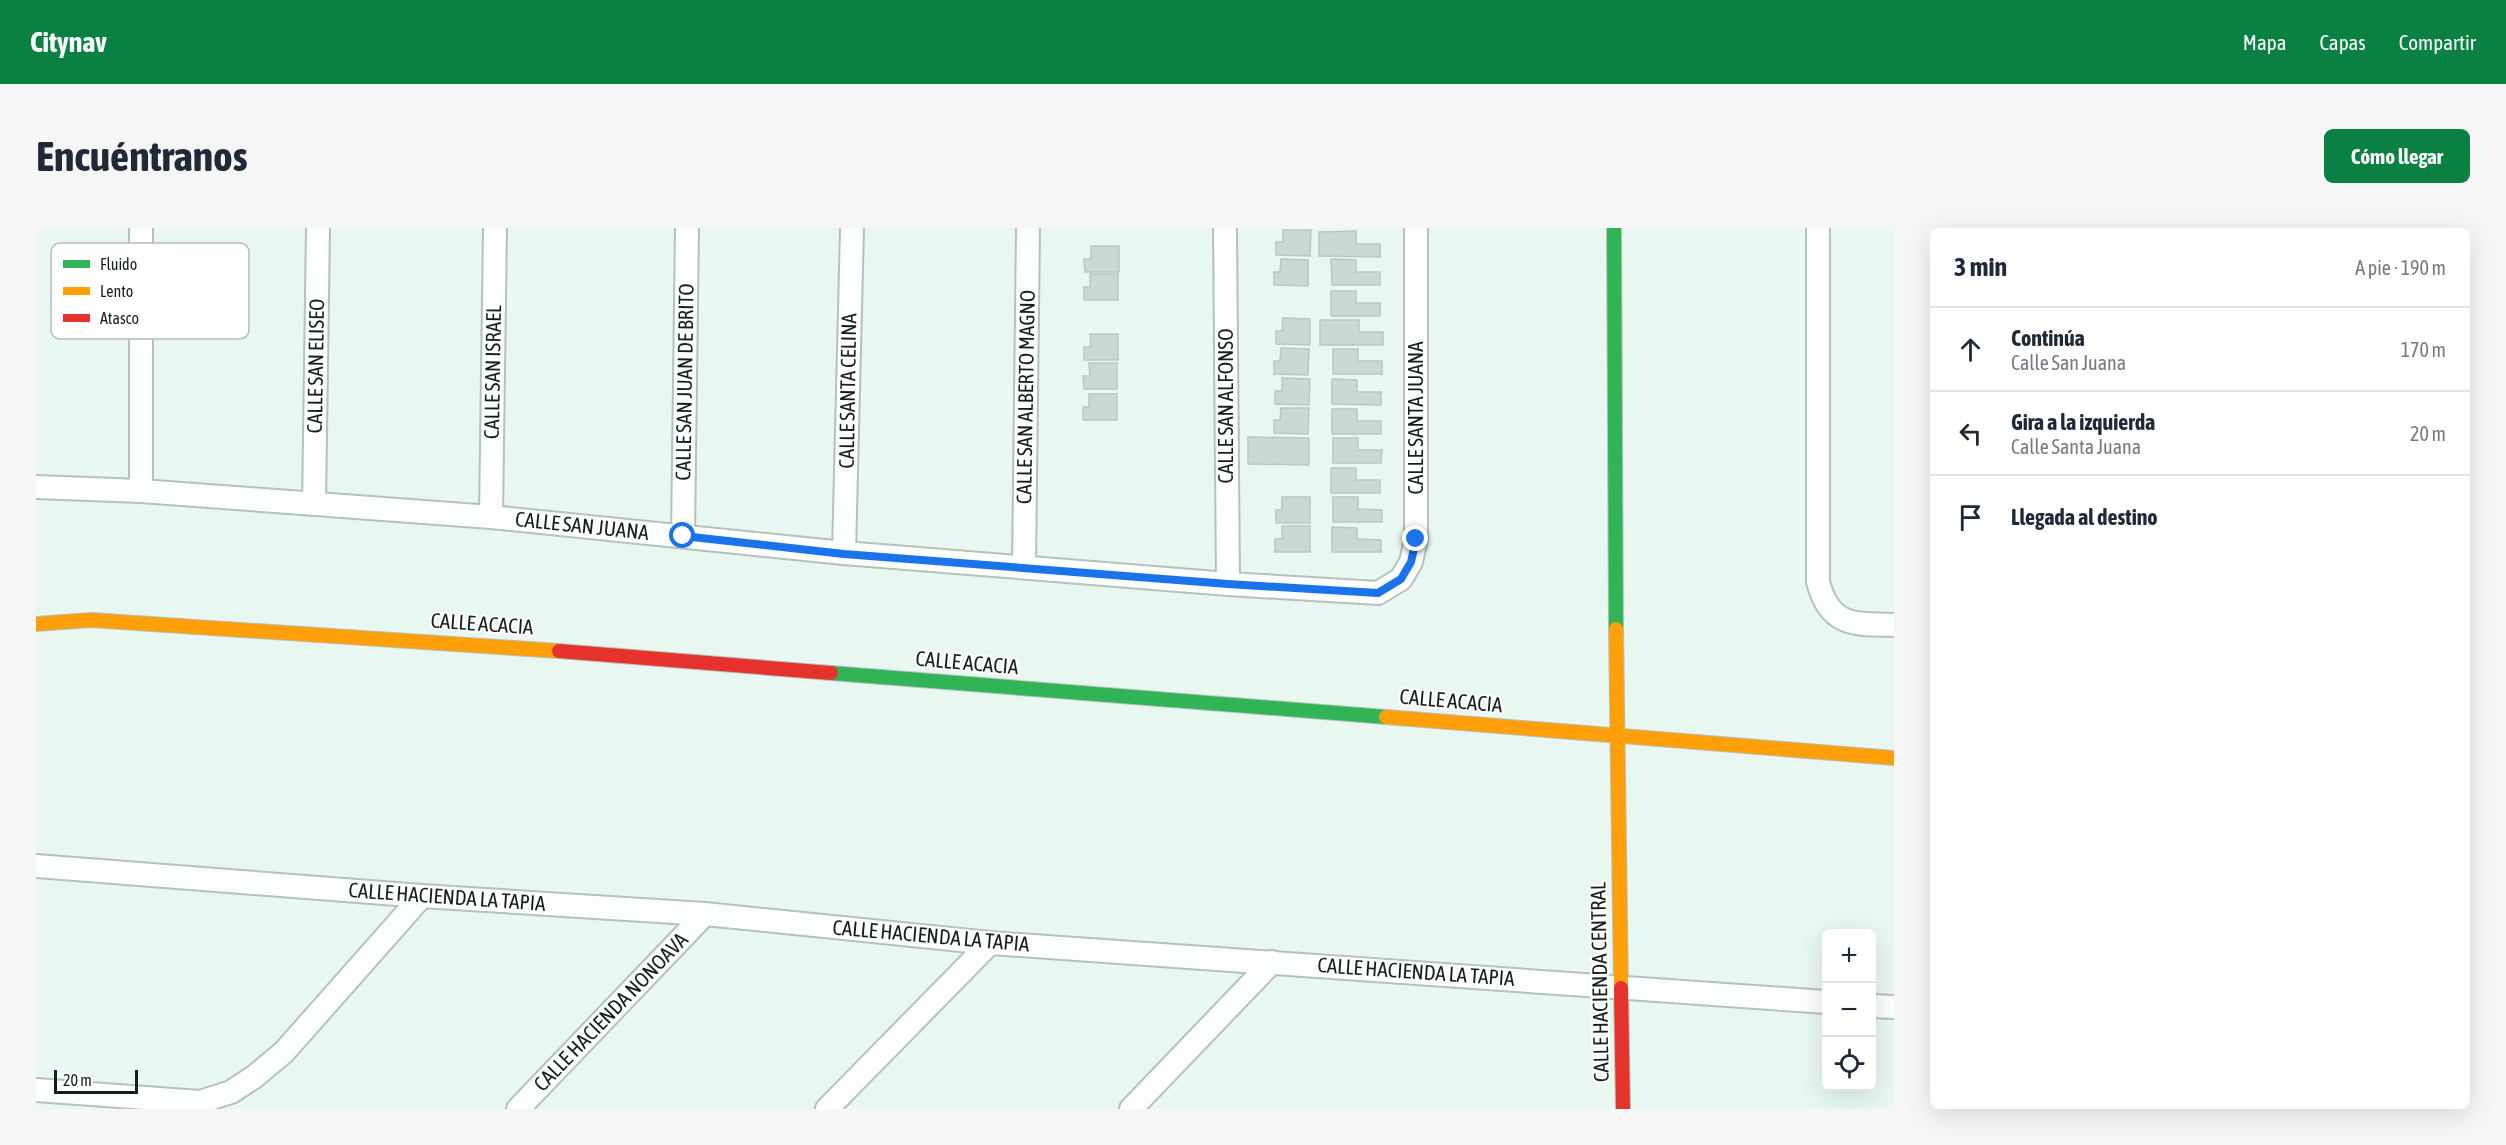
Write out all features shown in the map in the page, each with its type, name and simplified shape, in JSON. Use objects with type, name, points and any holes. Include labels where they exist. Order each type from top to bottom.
[{"type":"street","name":"CALLE SAN ELISEO","points":[[314,504],[318,228]]},
{"type":"street","name":"CALLE SAN ISRAEL","points":[[491,517],[495,228]]},
{"type":"street","name":"CALLE SAN JUAN DE BRITO","points":[[683,536],[687,228]]},
{"type":"street","name":"CALLE SANTA CELINA","points":[[844,554],[852,228]]},
{"type":"street","name":"CALLE SAN ALBERTO MAGNO","points":[[1024,566],[1028,228]]},
{"type":"street","name":"CALLE SAN ALFONSO","points":[[1225,228],[1228,584]]},
{"type":"street","name":"CALLE SANTA JUANA","points":[[1378,593],[1401,579],[1411,562],[1416,539],[1416,228]]},
{"type":"street","name":"CALLE HACIENDA CENTRAL","points":[[1614,228],[1617,735],[1623,1109]]},
{"type":"street","points":[[1818,228],[1818,582],[1823,602],[1834,615],[1854,624],[1894,625]]},
{"type":"street","points":[[141,339],[141,491]]},
{"type":"street","name":"CALLE SAN JUANA","points":[[36,487],[141,491],[491,517],[844,554],[1024,566],[1228,584],[1378,593]]},
{"type":"street","name":"CALLE ACACIA","points":[[36,624],[91,620],[488,645],[1894,758]]},
{"type":"street","name":"CALLE HACIENDA LA TAPIA","points":[[36,866],[422,896],[705,914],[990,943],[1822,1002]]},
{"type":"street","points":[[36,1090],[200,1102],[231,1092],[254,1077],[284,1052],[422,896]]},
{"type":"street","name":"CALLE HACIENDA NONOAVA","points":[[518,1109],[705,914]]},
{"type":"street","points":[[827,1109],[990,943]]},
{"type":"street","points":[[1131,1109],[1272,962]]},
{"type":"street","points":[[1876,1006],[1894,1007]]},
{"type":"building","points":[[1283,230],[1311,230],[1310,256],[1276,255],[1276,242],[1283,242]]},
{"type":"building","points":[[1356,231],[1356,244],[1380,244],[1380,257],[1319,256],[1319,232]]},
{"type":"building","points":[[1091,246],[1119,246],[1119,272],[1085,272],[1084,259],[1091,259]]},
{"type":"building","points":[[1281,259],[1308,260],[1308,286],[1274,285],[1274,272],[1280,272]]},
{"type":"building","points":[[1331,259],[1356,260],[1356,272],[1380,272],[1380,285],[1332,285]]},
{"type":"building","points":[[1090,274],[1118,274],[1118,300],[1084,300],[1084,287],[1090,288]]},
{"type":"building","points":[[1331,291],[1356,291],[1356,303],[1380,303],[1380,316],[1331,316]]},
{"type":"building","points":[[1283,318],[1310,319],[1310,345],[1276,344],[1276,331],[1282,331]]},
{"type":"building","points":[[1320,320],[1359,320],[1359,332],[1383,332],[1383,345],[1320,345]]},
{"type":"building","points":[[1090,334],[1118,334],[1118,360],[1084,360],[1084,347],[1091,347]]},
{"type":"building","points":[[1281,348],[1309,349],[1308,375],[1274,374],[1274,361],[1280,361]]},
{"type":"building","points":[[1333,349],[1358,349],[1358,361],[1382,361],[1382,374],[1333,374]]},
{"type":"building","points":[[1089,363],[1117,363],[1117,389],[1084,389],[1083,376],[1090,376]]},
{"type":"building","points":[[1282,378],[1310,379],[1309,405],[1275,404],[1275,391],[1282,391]]},
{"type":"building","points":[[1332,379],[1357,380],[1357,392],[1381,392],[1381,405],[1332,404]]},
{"type":"building","points":[[1089,394],[1117,394],[1117,420],[1083,420],[1083,407],[1089,407]]},
{"type":"building","points":[[1281,408],[1309,408],[1308,434],[1274,433],[1274,420],[1280,420]]},
{"type":"building","points":[[1332,409],[1357,409],[1357,421],[1381,421],[1381,434],[1332,434]]},
{"type":"building","points":[[1248,437],[1309,438],[1309,465],[1248,464]]},
{"type":"building","points":[[1333,438],[1358,438],[1358,450],[1382,450],[1381,463],[1333,463]]},
{"type":"building","points":[[1331,468],[1356,468],[1356,480],[1380,480],[1380,493],[1331,493]]},
{"type":"building","points":[[1282,497],[1310,497],[1310,523],[1276,523],[1276,510],[1282,510]]},
{"type":"building","points":[[1333,497],[1358,497],[1358,509],[1382,510],[1382,522],[1333,522]]},
{"type":"building","points":[[1282,526],[1310,526],[1310,552],[1275,552],[1275,539],[1282,539]]},
{"type":"building","points":[[1332,527],[1357,528],[1357,539],[1381,540],[1381,552],[1332,552]]},
{"type":"traffic: fast","points":[[1614,228],[1616,629]]},
{"type":"traffic: fast","points":[[831,673],[1386,717]]},
{"type":"traffic: slow","points":[[36,624],[91,620],[559,651]]},
{"type":"traffic: slow","points":[[1616,629],[1621,988]]},
{"type":"traffic: slow","points":[[1386,717],[1894,758]]},
{"type":"traffic: jam","points":[[559,651],[831,673]]},
{"type":"traffic: jam","points":[[1621,988],[1623,1109]]},
{"type":"route","points":[[683,536],[844,554],[1024,566],[1228,584],[1378,593],[1401,579],[1411,562],[1416,539]]}]
